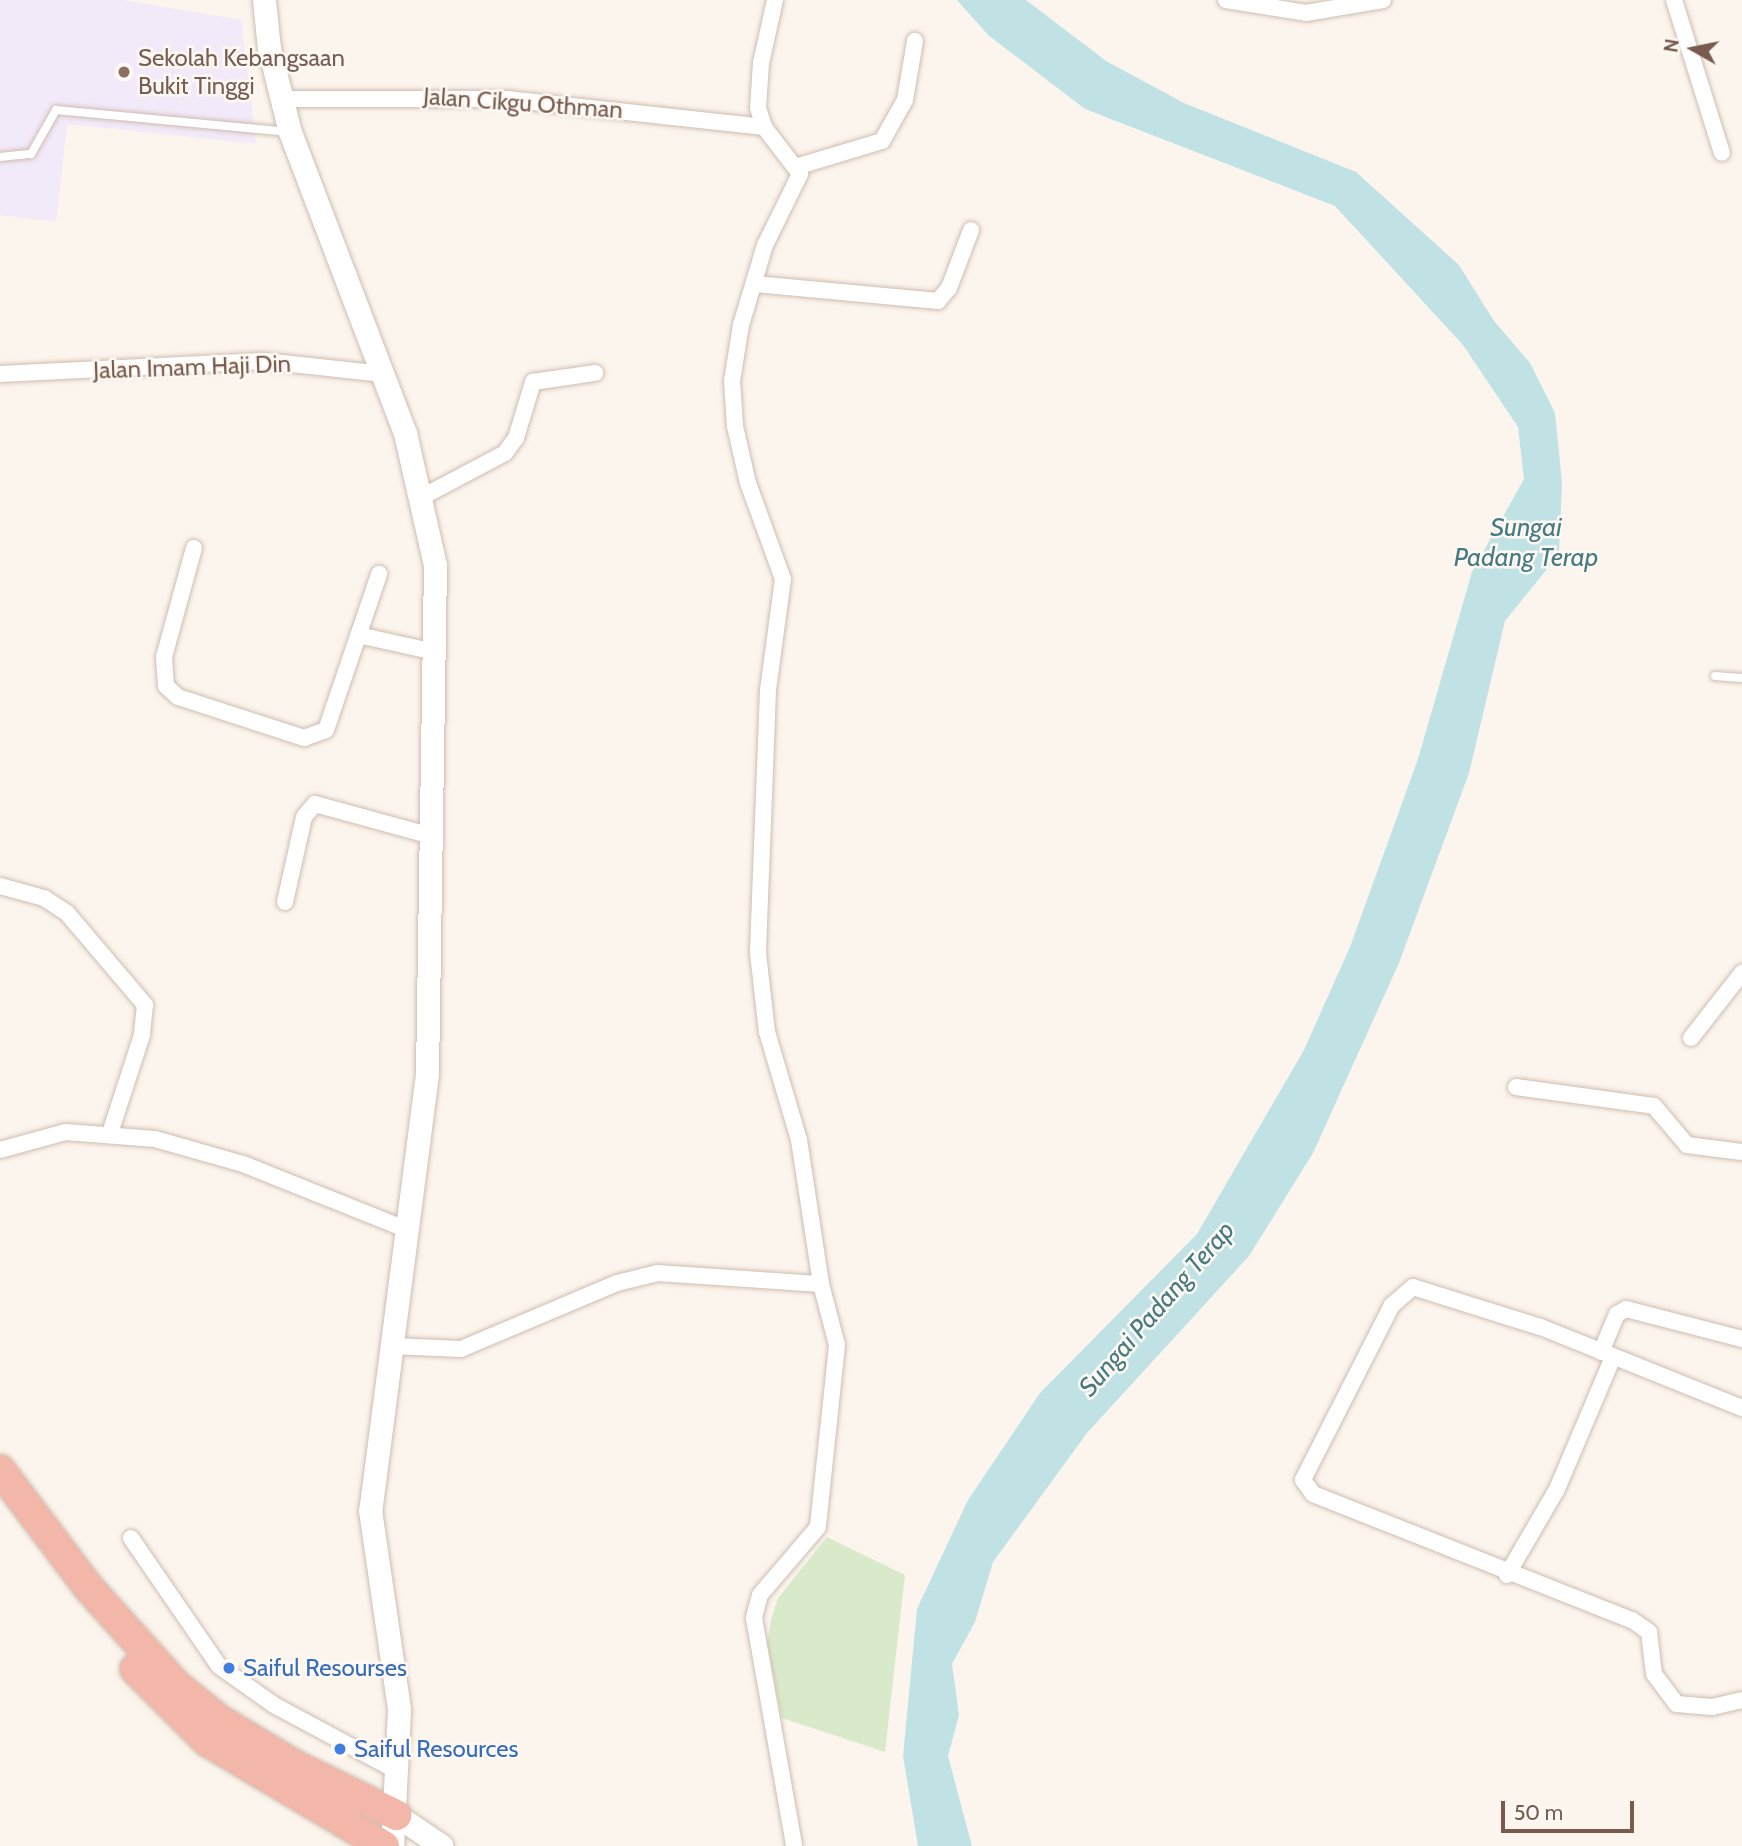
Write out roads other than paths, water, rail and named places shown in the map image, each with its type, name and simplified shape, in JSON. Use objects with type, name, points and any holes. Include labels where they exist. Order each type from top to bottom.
[{"type":"highway","points":[[0,1470],[89,1588],[176,1685],[218,1719],[294,1765],[396,1815]]},
{"type":"highway","points":[[0,1501],[74,1599],[163,1701],[207,1741],[384,1846]]},
{"type":"street","points":[[264,0],[290,132],[383,374],[422,497],[435,565],[427,1074],[370,1529],[396,1678],[396,1815],[392,1846]]},
{"type":"street","points":[[775,0],[757,96],[764,127],[799,166],[799,180],[765,245],[732,381],[735,426],[748,484],[776,548],[782,591],[768,690],[758,953],[766,1032],[799,1140],[821,1284],[837,1345],[820,1517],[812,1538],[760,1595],[754,1618],[794,1846]]},
{"type":"street","points":[[1226,0],[1306,13],[1383,0]]},
{"type":"street","points":[[1674,0],[1722,153]]},
{"type":"street","points":[[799,166],[882,141],[905,100],[915,41]]},
{"type":"street","name":"Jalan Cikgu Othman","points":[[282,99],[507,99],[764,127]]},
{"type":"street","points":[[755,284],[938,301],[971,230]]},
{"type":"street","name":"Jalan Imam Haji Din","points":[[0,374],[264,361],[383,374]]},
{"type":"street","points":[[422,497],[505,453],[516,438],[533,382],[595,373]]},
{"type":"street","points":[[194,548],[162,667],[166,686],[178,697],[313,738],[326,730],[379,574]]},
{"type":"street","points":[[358,635],[435,652]]},
{"type":"street","points":[[285,902],[304,817],[314,804],[432,836]]},
{"type":"street","points":[[0,886],[44,898],[67,913],[145,1005],[142,1035],[110,1133]]},
{"type":"street","points":[[1691,1038],[1742,973]]},
{"type":"street","points":[[1516,1087],[1654,1106],[1687,1145],[1742,1152]]},
{"type":"street","points":[[0,1150],[66,1132],[110,1133],[209,1153],[408,1230]]},
{"type":"street","points":[[392,1346],[461,1349],[617,1283],[658,1273],[821,1284]]},
{"type":"street","points":[[1742,1408],[1607,1354],[1420,1287],[1408,1288],[1392,1304],[1303,1480],[1313,1494],[1507,1574],[1643,1626],[1650,1635],[1654,1674],[1677,1704],[1712,1707],[1742,1700]]},
{"type":"street","points":[[1507,1574],[1557,1489],[1607,1354],[1616,1314],[1626,1309],[1742,1339]]},
{"type":"street","points":[[131,1538],[177,1612],[219,1666],[274,1705],[397,1771]]},
{"type":"street","points":[[396,1815],[442,1846]]},
{"type":"lane","points":[[0,157],[31,154],[56,110],[290,132]]},
{"type":"lane","points":[[1715,676],[1742,678]]},
{"type":"water","name":"Sungai Padang Terap","points":[[957,0],[1026,0],[1106,61],[1184,103],[1356,172],[1459,265],[1494,321],[1530,363],[1555,413],[1562,482],[1559,554],[1505,621],[1469,773],[1399,963],[1313,1153],[1249,1256],[1087,1433],[993,1562],[975,1622],[952,1664],[959,1715],[948,1756],[972,1846],[918,1846],[903,1756],[917,1609],[968,1500],[1040,1393],[1197,1234],[1304,1050],[1350,947],[1418,759],[1472,572],[1524,479],[1518,427],[1463,345],[1335,206],[1085,109],[988,35]]},
{"type":"place","name":"Sekolah Kebangsaan Bukit Tinggi","points":[[124,72]]},
{"type":"place","name":"Saiful Resourses","points":[[229,1668]]},
{"type":"place","name":"Saiful Resources","points":[[340,1749]]}]
